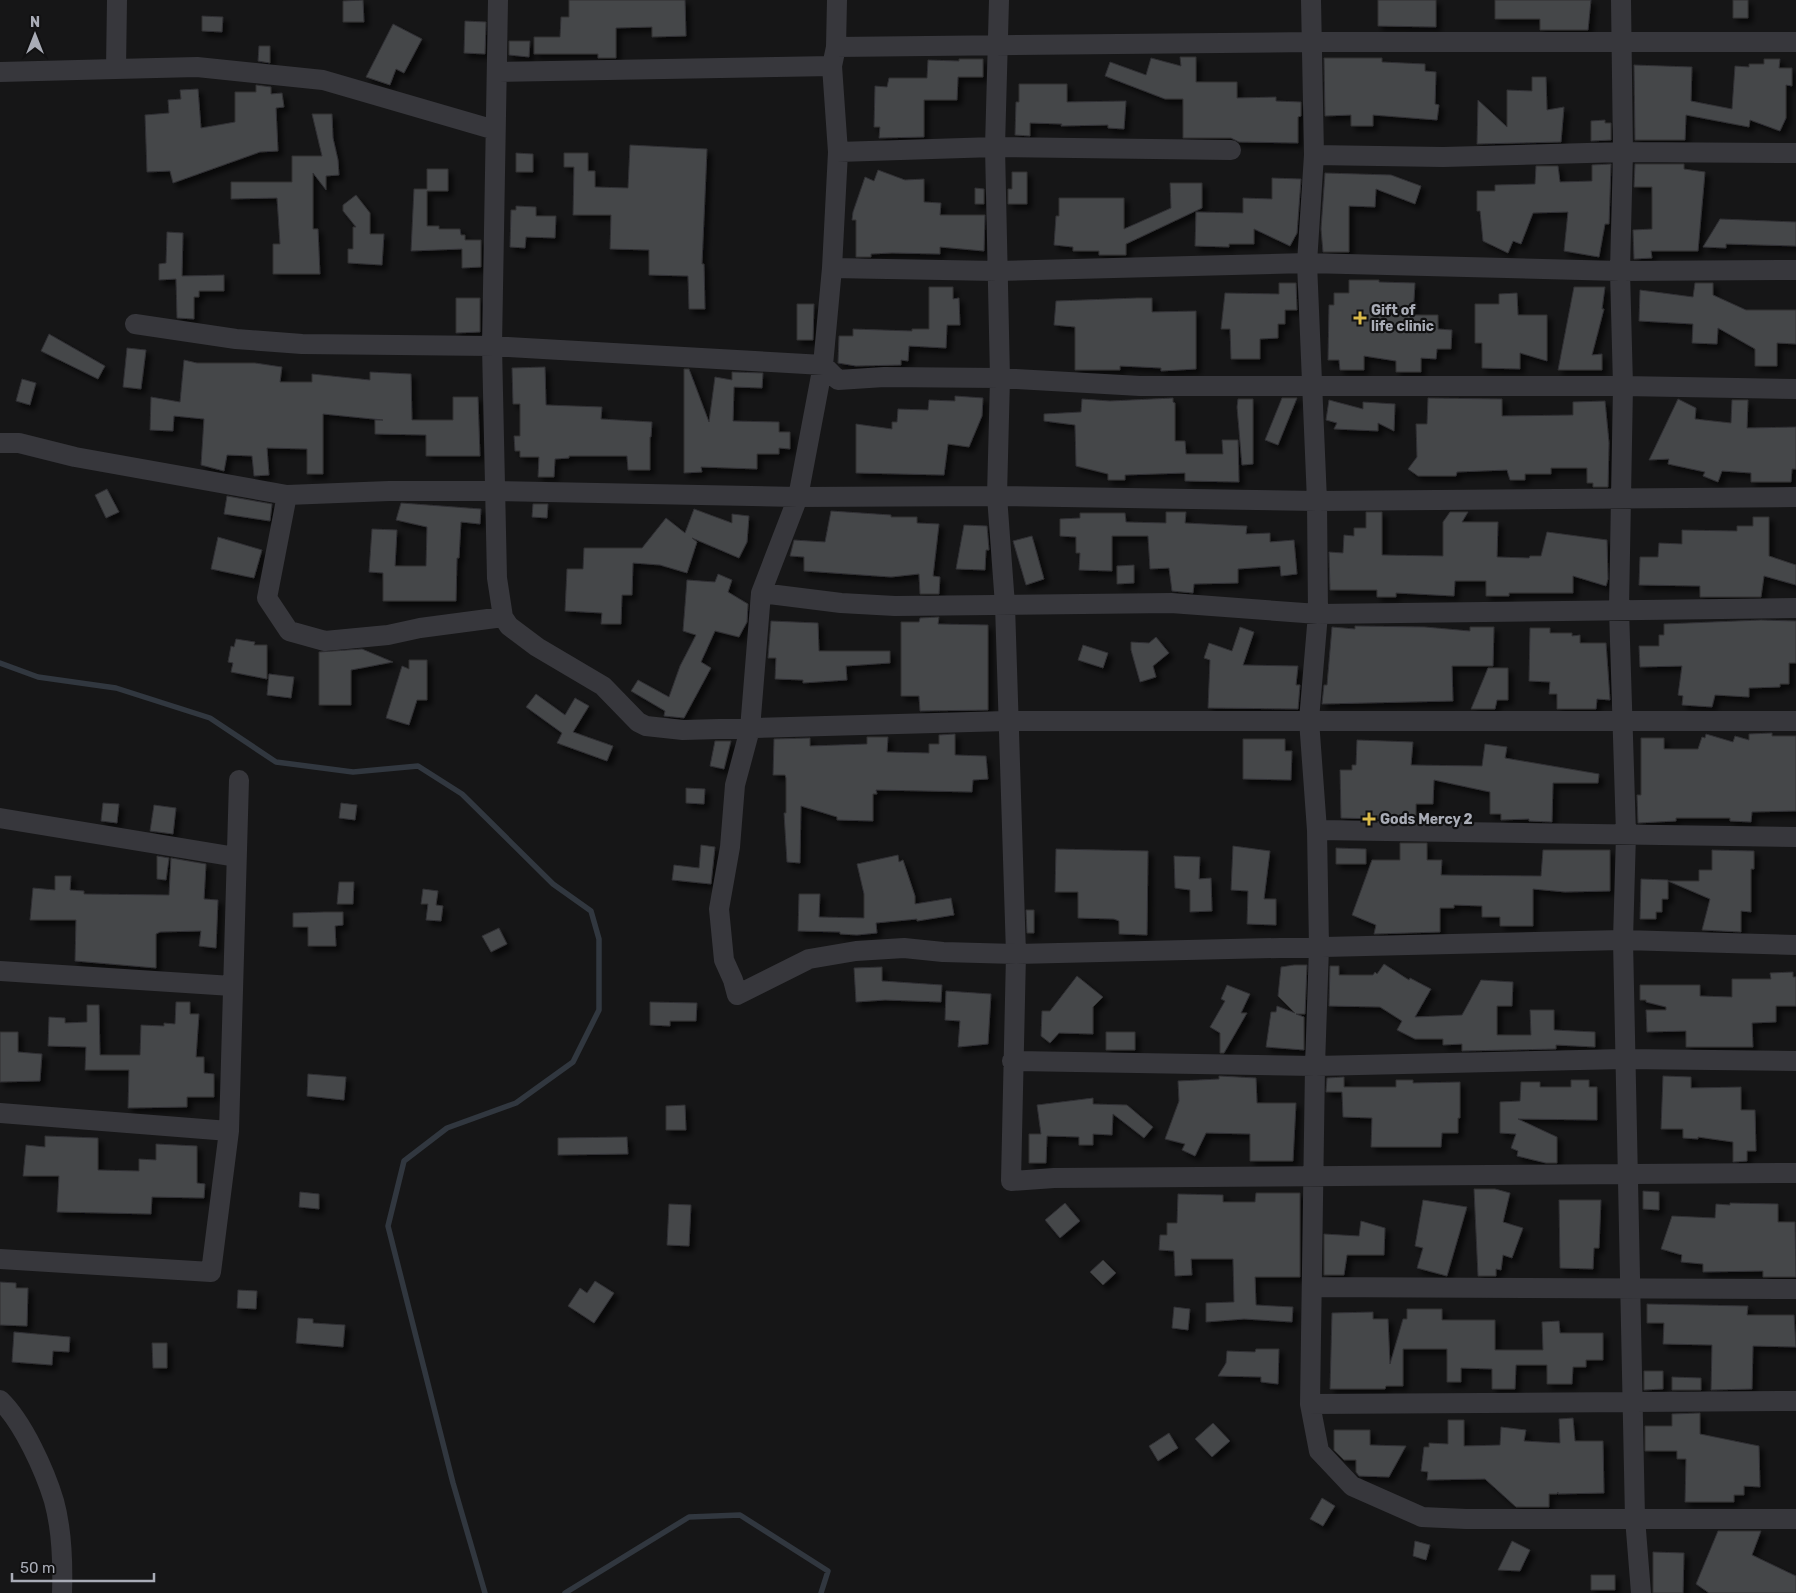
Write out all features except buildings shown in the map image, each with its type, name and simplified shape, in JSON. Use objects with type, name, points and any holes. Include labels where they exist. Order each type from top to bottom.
[{"type":"street","points":[[116,69],[117,0]]},
{"type":"street","points":[[498,0],[492,346],[497,491],[497,578],[503,617],[509,626],[537,647],[603,686],[638,722],[646,726],[683,730],[1007,721],[1796,720]]},
{"type":"street","points":[[836,0],[834,56],[838,152],[832,268],[823,365],[798,497],[762,593],[750,729],[735,785],[730,847],[719,909],[724,960],[737,995],[809,960],[856,951],[904,948],[943,952],[1016,954],[1622,940],[1796,945]]},
{"type":"street","points":[[999,0],[996,44],[995,147],[1000,378],[997,496],[1005,605],[1007,721],[1016,954],[1010,1181],[1054,1178],[1314,1175],[1796,1173]]},
{"type":"street","points":[[1311,0],[1314,155],[1307,263],[1317,501],[1318,614],[1308,720],[1317,830],[1319,947],[1315,1066],[1310,1404],[1319,1451],[1352,1486],[1422,1517],[1466,1519],[1796,1519]]},
{"type":"street","points":[[1621,0],[1623,152],[1620,272],[1624,386],[1619,609],[1626,834],[1622,940],[1624,1059],[1629,1175],[1635,1518],[1641,1593]]},
{"type":"street","points":[[498,72],[834,56],[996,44],[1623,40],[1796,42]]},
{"type":"street","points":[[0,72],[197,66],[323,80],[495,130]]},
{"type":"street","points":[[838,152],[995,147],[1231,150]]},
{"type":"street","points":[[1314,155],[1443,157],[1623,152],[1796,153]]},
{"type":"street","points":[[832,268],[997,271],[1307,263],[1620,272],[1796,270]]},
{"type":"street","points":[[135,324],[236,339],[302,344],[492,346],[823,365],[838,380],[884,377],[1000,378],[1140,386],[1624,386],[1796,389]]},
{"type":"street","points":[[0,443],[19,443],[75,457],[287,495],[388,491],[497,491],[798,497],[997,496],[1317,501],[1796,497]]},
{"type":"street","points":[[287,495],[267,598],[289,631],[325,641],[333,641],[388,635],[420,628],[503,617]]},
{"type":"street","points":[[762,593],[841,603],[896,606],[1171,603],[1318,614],[1796,608]]},
{"type":"street","points":[[0,1259],[211,1272],[229,1131],[239,780]]},
{"type":"street","points":[[0,818],[236,857]]},
{"type":"street","points":[[1317,830],[1796,837]]},
{"type":"street","points":[[0,971],[232,986]]},
{"type":"street","points":[[1012,1061],[1315,1066],[1624,1059],[1796,1061]]},
{"type":"street","points":[[0,1113],[229,1131]]},
{"type":"street","points":[[1312,1287],[1796,1289]]},
{"type":"street","points":[[0,1400],[8,1408],[32,1448],[54,1502],[63,1564],[62,1593]]},
{"type":"street","points":[[1310,1404],[1796,1401]]},
{"type":"waterway","points":[[0,663],[38,677],[116,688],[210,718],[276,762],[353,772],[418,766],[462,794],[553,884],[591,911],[599,939],[599,1010],[573,1062],[516,1103],[447,1128],[404,1161],[388,1226],[453,1483],[485,1593]]},
{"type":"waterway","points":[[565,1593],[689,1517],[740,1515],[828,1571],[821,1593]]},
{"type":"place","name":"Gift of life clinic","points":[[1360,318]]},
{"type":"place","name":"Gods Mercy 2","points":[[1369,819]]}]
